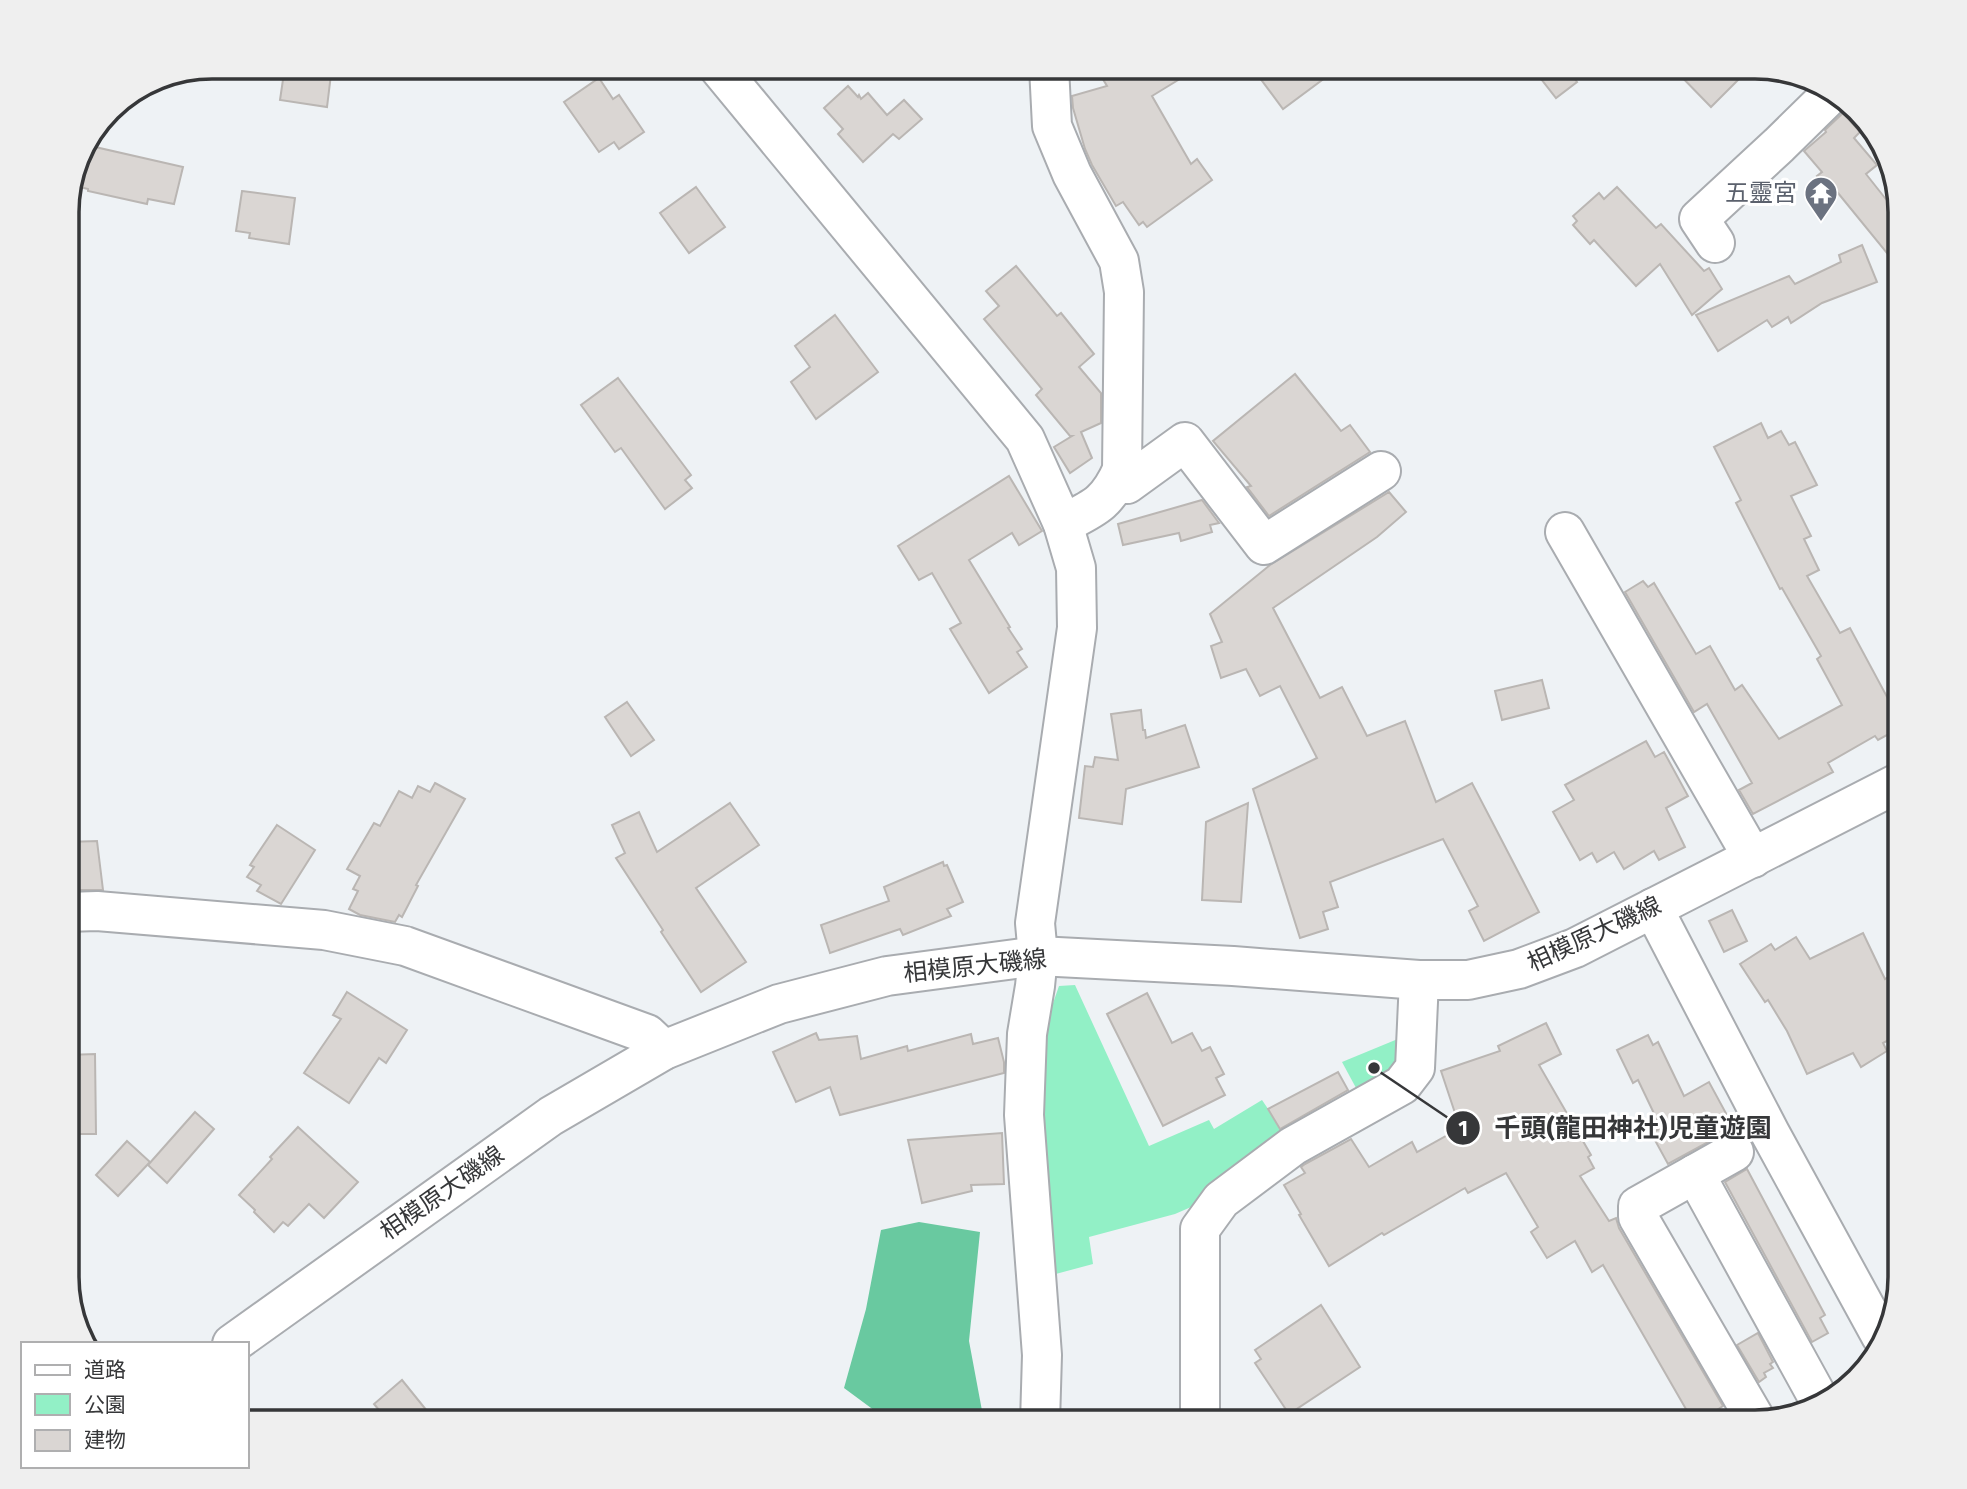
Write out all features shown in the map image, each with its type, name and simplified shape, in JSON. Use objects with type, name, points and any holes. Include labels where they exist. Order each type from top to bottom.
[{"type":"street","points":[[729,79],[1025,439],[1063,524],[1076,568],[1077,628],[1035,923],[1038,956],[1027,1034],[1024,1115],[1042,1355],[1040,1410]]},
{"type":"street","points":[[1050,79],[1052,126],[1072,174],[1119,261],[1124,292],[1122,470],[1112,491],[1098,506],[1063,524]]},
{"type":"street","points":[[1715,243],[1699,219],[1826,99]]},
{"type":"street","points":[[1116,484],[1127,484],[1185,442],[1264,545],[1381,471]]},
{"type":"street","points":[[1565,532],[1753,858]]},
{"type":"street","name":"相模原大磯線","points":[[235,1342],[551,1116],[664,1050],[779,1004],[887,976],[1038,956],[1233,966],[1419,980],[1468,980],[1519,969],[1575,948],[1888,788]]},
{"type":"street","points":[[1653,908],[1770,1133],[1877,1329]]},
{"type":"street","points":[[79,912],[324,930],[405,946],[647,1034],[664,1050]]},
{"type":"street","points":[[1200,1410],[1200,1229],[1221,1200],[1293,1146],[1402,1085],[1415,1068],[1419,980]]},
{"type":"street","points":[[1734,1152],[1638,1206],[1638,1217],[1749,1410]]},
{"type":"street","points":[[1695,1174],[1817,1395]]},
{"type":"green space","points":[[1075,985],[1149,1146],[1209,1120],[1214,1129],[1262,1100],[1285,1134],[1214,1197],[1175,1214],[1089,1237],[1093,1264],[1052,1275],[1041,1148],[1045,1026],[1059,986]]},
{"type":"green space","points":[[1405,1036],[1406,1064],[1362,1099],[1342,1062]]},
{"type":"green space","points":[[919,1222],[980,1232],[969,1341],[982,1410],[874,1410],[844,1388],[866,1309],[881,1230]]},
{"type":"building","points":[[283,79],[330,79],[327,107],[280,100]]},
{"type":"building","points":[[600,79],[613,99],[619,95],[644,132],[619,149],[614,142],[599,152],[564,102]]},
{"type":"building","points":[[1103,79],[1180,79],[1152,96],[1191,164],[1197,159],[1212,180],[1147,227],[1143,222],[1139,225],[1123,202],[1116,206],[1092,165],[1073,108],[1072,96],[1107,86]]},
{"type":"building","points":[[1261,79],[1323,79],[1283,109]]},
{"type":"building","points":[[1541,79],[1575,79],[1577,82],[1556,98]]},
{"type":"building","points":[[1684,79],[1739,79],[1711,107]]},
{"type":"building","points":[[848,86],[861,99],[868,93],[887,115],[904,100],[922,119],[899,139],[893,134],[863,162],[838,134],[843,129],[824,108]]},
{"type":"building","points":[[1843,113],[1860,132],[1854,138],[1877,165],[1866,174],[1887,201],[1888,254],[1838,193],[1834,196],[1817,176],[1822,172],[1804,151],[1826,132]]},
{"type":"building","points":[[96,147],[183,167],[174,204],[148,199],[147,204],[81,186]]},
{"type":"building","points":[[696,187],[725,227],[689,253],[660,213]]},
{"type":"building","points":[[1617,187],[1656,228],[1661,224],[1704,271],[1709,268],[1722,289],[1692,315],[1660,264],[1636,286],[1594,240],[1590,244],[1573,225],[1577,221],[1573,216],[1599,193],[1604,199]]},
{"type":"building","points":[[242,191],[295,198],[289,244],[249,238],[250,233],[236,231]]},
{"type":"building","points":[[1862,245],[1877,282],[1822,303],[1791,323],[1788,317],[1772,327],[1767,320],[1718,351],[1696,315],[1789,276],[1795,284],[1841,262],[1839,255]]},
{"type":"building","points":[[1016,266],[1057,316],[1061,313],[1094,354],[1079,367],[1101,393],[1101,423],[1081,432],[1092,458],[1070,473],[1054,447],[1072,436],[1036,395],[1042,389],[984,319],[999,306],[986,291]]},
{"type":"building","points":[[835,315],[878,372],[816,419],[791,382],[810,367],[795,346]]},
{"type":"building","points":[[1295,374],[1341,431],[1350,425],[1370,452],[1269,516],[1247,487],[1251,486],[1213,441]]},
{"type":"building","points":[[618,378],[691,475],[685,480],[692,488],[665,509],[621,448],[615,452],[581,405]]},
{"type":"building","points":[[1761,423],[1768,438],[1781,431],[1789,445],[1795,442],[1817,485],[1791,496],[1811,536],[1804,539],[1819,570],[1807,576],[1840,633],[1850,628],[1888,699],[1888,735],[1878,740],[1875,736],[1828,763],[1833,772],[1753,814],[1739,790],[1752,783],[1707,704],[1694,712],[1625,592],[1643,581],[1648,587],[1654,583],[1696,654],[1710,646],[1735,690],[1742,685],[1779,739],[1842,705],[1817,659],[1821,656],[1782,588],[1780,589],[1736,503],[1741,500],[1714,447]]},
{"type":"building","points":[[1009,476],[1042,531],[1019,545],[1012,533],[969,560],[1022,649],[1017,652],[1027,667],[989,693],[950,629],[961,623],[932,573],[919,580],[898,546]]},
{"type":"building","points":[[1389,492],[1406,512],[1377,537],[1273,608],[1320,698],[1342,687],[1367,736],[1405,721],[1436,802],[1472,783],[1539,912],[1484,941],[1469,911],[1478,906],[1443,839],[1330,882],[1338,907],[1323,912],[1328,929],[1300,938],[1253,789],[1317,758],[1280,686],[1260,696],[1246,669],[1221,678],[1211,646],[1222,642],[1210,614],[1270,565]]},
{"type":"building","points":[[1202,500],[1219,523],[1210,525],[1212,532],[1181,541],[1179,533],[1123,545],[1118,524]]},
{"type":"building","points":[[1542,680],[1549,708],[1502,720],[1495,691]]},
{"type":"building","points":[[627,702],[654,740],[631,756],[605,717]]},
{"type":"building","points":[[1141,710],[1146,738],[1185,725],[1199,767],[1126,789],[1122,824],[1079,818],[1085,766],[1093,767],[1095,757],[1118,760],[1111,714]]},
{"type":"building","points":[[1646,741],[1655,757],[1664,752],[1688,796],[1666,808],[1685,847],[1659,860],[1654,851],[1624,869],[1614,852],[1597,862],[1592,853],[1580,860],[1553,812],[1574,800],[1565,785]]},
{"type":"building","points":[[435,783],[465,799],[416,885],[418,886],[402,917],[399,915],[395,922],[360,915],[349,909],[358,891],[353,889],[360,876],[347,869],[374,823],[380,826],[399,791],[412,798],[418,786],[430,792]]},
{"type":"building","points":[[730,803],[759,845],[696,888],[746,962],[701,992],[616,858],[625,853],[612,825],[639,812],[657,852]]},
{"type":"building","points":[[1248,803],[1241,902],[1202,900],[1206,822]]},
{"type":"building","points":[[277,825],[315,850],[281,904],[257,891],[261,885],[247,877],[254,867],[250,865]]},
{"type":"building","points":[[97,841],[103,890],[79,890],[79,842]]},
{"type":"building","points":[[943,862],[944,866],[947,865],[963,902],[947,909],[951,916],[903,935],[900,929],[830,953],[821,925],[889,901],[884,887]]},
{"type":"building","points":[[1732,910],[1747,941],[1724,952],[1709,921]]},
{"type":"building","points":[[1863,933],[1885,979],[1888,977],[1888,1040],[1883,1043],[1887,1051],[1861,1067],[1853,1053],[1807,1074],[1787,1031],[1768,1000],[1765,1002],[1740,964],[1771,944],[1775,950],[1796,937],[1810,959]]},
{"type":"building","points":[[347,992],[407,1030],[386,1063],[379,1058],[349,1103],[304,1073],[341,1019],[333,1015]]},
{"type":"building","points":[[1147,993],[1172,1043],[1192,1033],[1202,1051],[1210,1047],[1224,1074],[1216,1078],[1225,1095],[1163,1126],[1107,1014]]},
{"type":"building","points":[[1546,1023],[1561,1054],[1539,1065],[1591,1155],[1588,1157],[1594,1168],[1580,1176],[1609,1221],[1616,1218],[1619,1228],[1723,1406],[1717,1410],[1687,1410],[1603,1265],[1592,1272],[1575,1241],[1547,1258],[1531,1232],[1538,1227],[1506,1173],[1468,1193],[1465,1188],[1384,1235],[1382,1233],[1329,1266],[1284,1185],[1305,1173],[1301,1167],[1305,1164],[1351,1139],[1369,1167],[1412,1142],[1417,1152],[1460,1128],[1441,1071],[1500,1051],[1498,1046]]},
{"type":"building","points":[[816,1033],[819,1040],[857,1036],[861,1059],[907,1046],[908,1051],[971,1034],[973,1044],[998,1038],[1004,1073],[840,1115],[830,1087],[796,1102],[773,1052]]},
{"type":"building","points":[[1648,1035],[1653,1045],[1658,1042],[1684,1096],[1709,1082],[1734,1128],[1668,1164],[1651,1133],[1661,1128],[1638,1080],[1633,1083],[1617,1050]]},
{"type":"building","points":[[95,1054],[96,1134],[79,1134],[79,1055]]},
{"type":"building","points":[[1338,1072],[1348,1090],[1280,1129],[1268,1109]]},
{"type":"building","points":[[195,1112],[214,1129],[167,1183],[148,1165]]},
{"type":"building","points":[[298,1127],[358,1182],[324,1218],[309,1204],[288,1226],[283,1222],[274,1232],[239,1195]]},
{"type":"building","points":[[1002,1133],[1004,1184],[971,1185],[972,1191],[922,1203],[908,1140]]},
{"type":"building","points":[[127,1141],[150,1162],[118,1196],[96,1175]]},
{"type":"building","points":[[1747,1169],[1825,1315],[1820,1318],[1828,1333],[1812,1342],[1725,1182]]},
{"type":"building","points":[[1321,1305],[1360,1367],[1295,1410],[1286,1410],[1255,1363],[1261,1359],[1255,1350]]},
{"type":"building","points":[[1758,1333],[1773,1362],[1770,1364],[1773,1368],[1764,1373],[1766,1377],[1759,1382],[1737,1345]]},
{"type":"building","points":[[402,1380],[426,1410],[379,1410],[374,1404]]},
{"type":"place","name":"五靈宮","points":[[1821,223]]},
{"type":"place","name":"千頭(龍田神社)児童遊園","points":[[1374,1068]]}]
